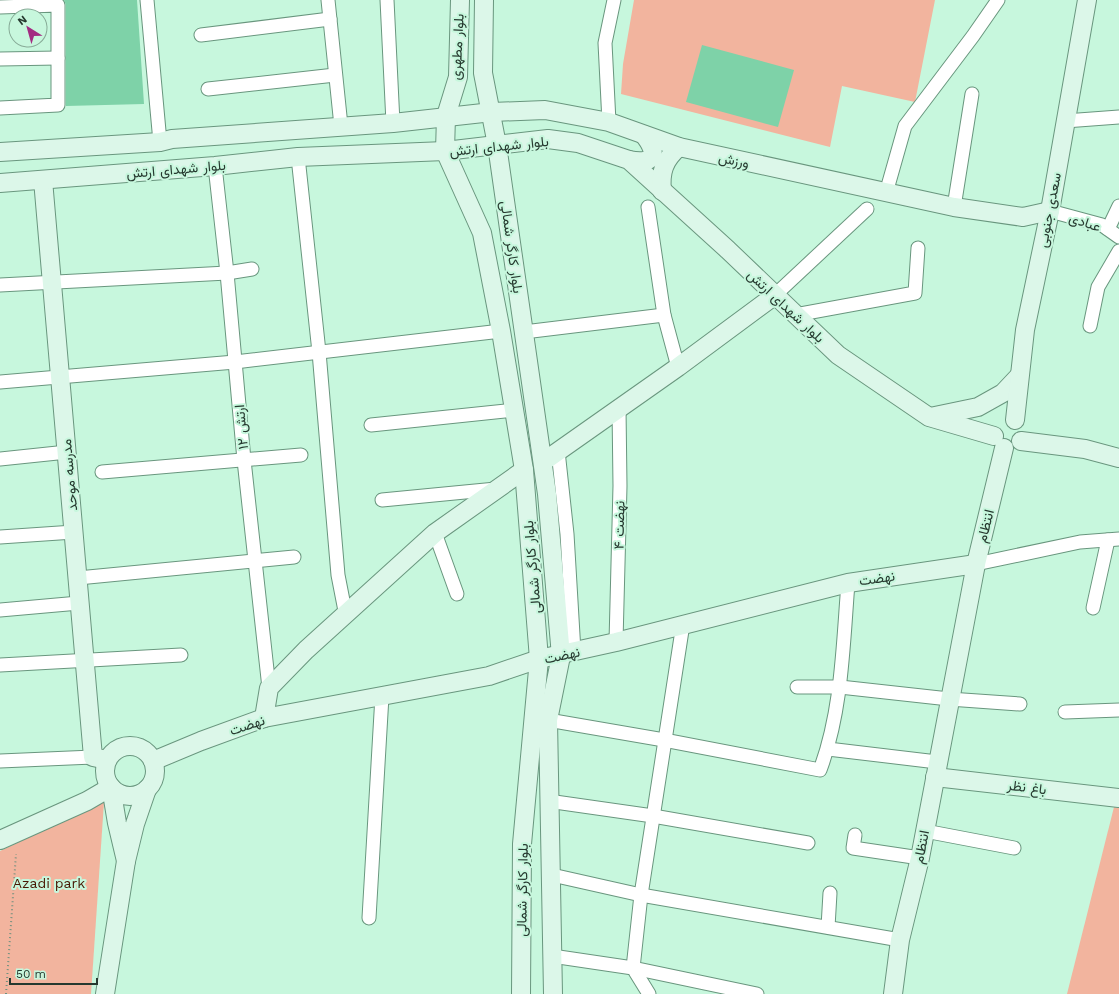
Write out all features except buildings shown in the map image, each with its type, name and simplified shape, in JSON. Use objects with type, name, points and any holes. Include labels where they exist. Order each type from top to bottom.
[{"type":"main road","name":"بلوار مطهری","points":[[445,151],[446,116],[458,77],[460,0]]},
{"type":"main road","name":"بلوار مطهری","points":[[484,0],[483,73],[492,112],[497,145]]},
{"type":"main road","name":"سعدی جنوبی","points":[[1015,420],[1019,376],[1041,247],[1050,211],[1087,0]]},
{"type":"main road","name":"ورزش","points":[[446,116],[492,112],[545,110],[609,122],[679,147],[954,207],[1023,217],[1050,211]]},
{"type":"main road","name":"بلوار شهدای ارتش","points":[[0,152],[160,142],[177,138],[393,123],[446,116]]},
{"type":"main road","points":[[630,160],[640,162],[651,158],[654,152],[653,148],[644,135]]},
{"type":"main road","name":"بلوار شهدای ارتش","points":[[0,183],[215,166],[298,156],[445,151],[548,139],[578,143],[630,160],[728,250],[774,296],[838,355],[929,417],[999,442]]},
{"type":"main road","name":"بلوار کارگر شمالی","points":[[497,145],[543,462],[567,654],[548,720],[548,801],[552,875],[553,994]]},
{"type":"main road","points":[[662,191],[660,179],[663,166],[679,147]]},
{"type":"main road","name":"بلوار کارگر شمالی","points":[[445,151],[482,233],[501,331],[524,470],[539,659],[522,844],[521,994]]},
{"type":"main road","name":"مدرسه موحد","points":[[43,180],[51,283],[61,377],[84,662],[100,758]]},
{"type":"main road","points":[[1023,217],[1041,247]]},
{"type":"main road","points":[[543,462],[678,367],[774,296]]},
{"type":"main road","points":[[929,417],[978,406],[1003,393],[1019,376]]},
{"type":"main road","points":[[1004,419],[1015,420],[1023,429],[1021,441],[1014,447],[999,442],[994,430],[999,422],[1004,419]]},
{"type":"main road","points":[[1021,441],[1085,449],[1119,456]]},
{"type":"main road","name":"انتظام","points":[[893,994],[900,940],[920,858],[999,442]]},
{"type":"main road","points":[[264,718],[269,688],[306,650],[346,616],[435,533],[524,470]]},
{"type":"main road","name":"نهضت","points":[[153,761],[201,741],[264,718],[489,676],[539,659],[616,642],[848,583],[976,564]]},
{"type":"main road","points":[[111,787],[124,795],[131,796],[139,794],[147,788],[153,780],[155,771],[153,761],[147,752],[136,746],[125,746],[100,758],[105,769],[106,779],[111,787],[117,823],[126,861]]},
{"type":"main road","name":"باغ نظر","points":[[936,769],[1119,798]]},
{"type":"main road","points":[[0,840],[87,801],[111,787]]},
{"type":"main road","points":[[105,994],[126,861],[135,824],[147,788]]},
{"type":"street","points":[[146,0],[160,142]]},
{"type":"street","points":[[328,0],[341,126]]},
{"type":"street","points":[[387,0],[393,123]]},
{"type":"street","points":[[609,122],[605,43],[614,0]]},
{"type":"street","points":[[886,193],[905,126],[973,36],[998,0]]},
{"type":"street","points":[[0,7],[58,4],[58,105],[0,108]]},
{"type":"street","points":[[201,34],[330,19]]},
{"type":"street","points":[[0,59],[58,58]]},
{"type":"street","points":[[208,89],[335,75]]},
{"type":"street","points":[[954,207],[972,94]]},
{"type":"street","points":[[1065,121],[1119,117]]},
{"type":"street","points":[[298,156],[319,352],[338,575],[346,616]]},
{"type":"street","name":"ارتش ۱۲","points":[[215,166],[227,273],[244,460],[269,688]]},
{"type":"street","points":[[1108,229],[1119,206]]},
{"type":"street","points":[[648,207],[664,315],[678,367]]},
{"type":"street","points":[[774,296],[866,209]]},
{"type":"street","name":"عبادی","points":[[1050,211],[1102,225],[1119,237]]},
{"type":"street","points":[[795,315],[915,293],[918,248]]},
{"type":"street","points":[[1090,326],[1098,287],[1119,250]]},
{"type":"street","points":[[0,284],[51,283],[227,273],[252,269]]},
{"type":"street","points":[[524,332],[664,315]]},
{"type":"street","points":[[0,382],[235,362],[501,331]]},
{"type":"street","name":"نهضت ۴","points":[[616,642],[620,486],[619,408]]},
{"type":"street","points":[[371,425],[514,410]]},
{"type":"street","points":[[558,451],[567,534],[567,654]]},
{"type":"street","points":[[0,459],[67,452]]},
{"type":"street","points":[[102,472],[301,455]]},
{"type":"street","points":[[382,500],[498,488]]},
{"type":"street","points":[[0,537],[74,532]]},
{"type":"street","points":[[435,533],[457,594]]},
{"type":"street","points":[[976,564],[1080,542],[1114,539],[1093,608]]},
{"type":"street","points":[[78,578],[294,557]]},
{"type":"street","points":[[548,720],[664,740],[820,770],[828,749],[840,687],[848,583]]},
{"type":"street","points":[[0,610],[79,603]]},
{"type":"street","points":[[649,994],[634,968],[641,895],[683,624]]},
{"type":"street","points":[[0,665],[84,662],[181,655]]},
{"type":"street","points":[[798,687],[840,687],[949,699],[1020,704]]},
{"type":"street","points":[[369,918],[382,696]]},
{"type":"street","points":[[1065,712],[1119,710]]},
{"type":"street","points":[[828,749],[936,769]]},
{"type":"street","points":[[0,761],[100,758]]},
{"type":"street","points":[[548,801],[653,816],[808,843]]},
{"type":"street","points":[[925,831],[1014,848]]},
{"type":"street","points":[[855,835],[853,848],[920,858]]},
{"type":"street","points":[[552,875],[641,895],[900,940]]},
{"type":"street","points":[[828,927],[830,893]]},
{"type":"street","points":[[552,956],[634,968],[754,994]]},
{"type":"path","points":[[6,994],[16,854]]},
{"type":"green space","points":[[634,0],[935,0],[915,102],[842,86],[830,147],[621,94],[623,64]]},
{"type":"green space","name":"Azadi park","points":[[104,802],[91,994],[0,994],[0,851]]},
{"type":"green space","points":[[1114,807],[1119,808],[1119,994],[1067,994]]}]
